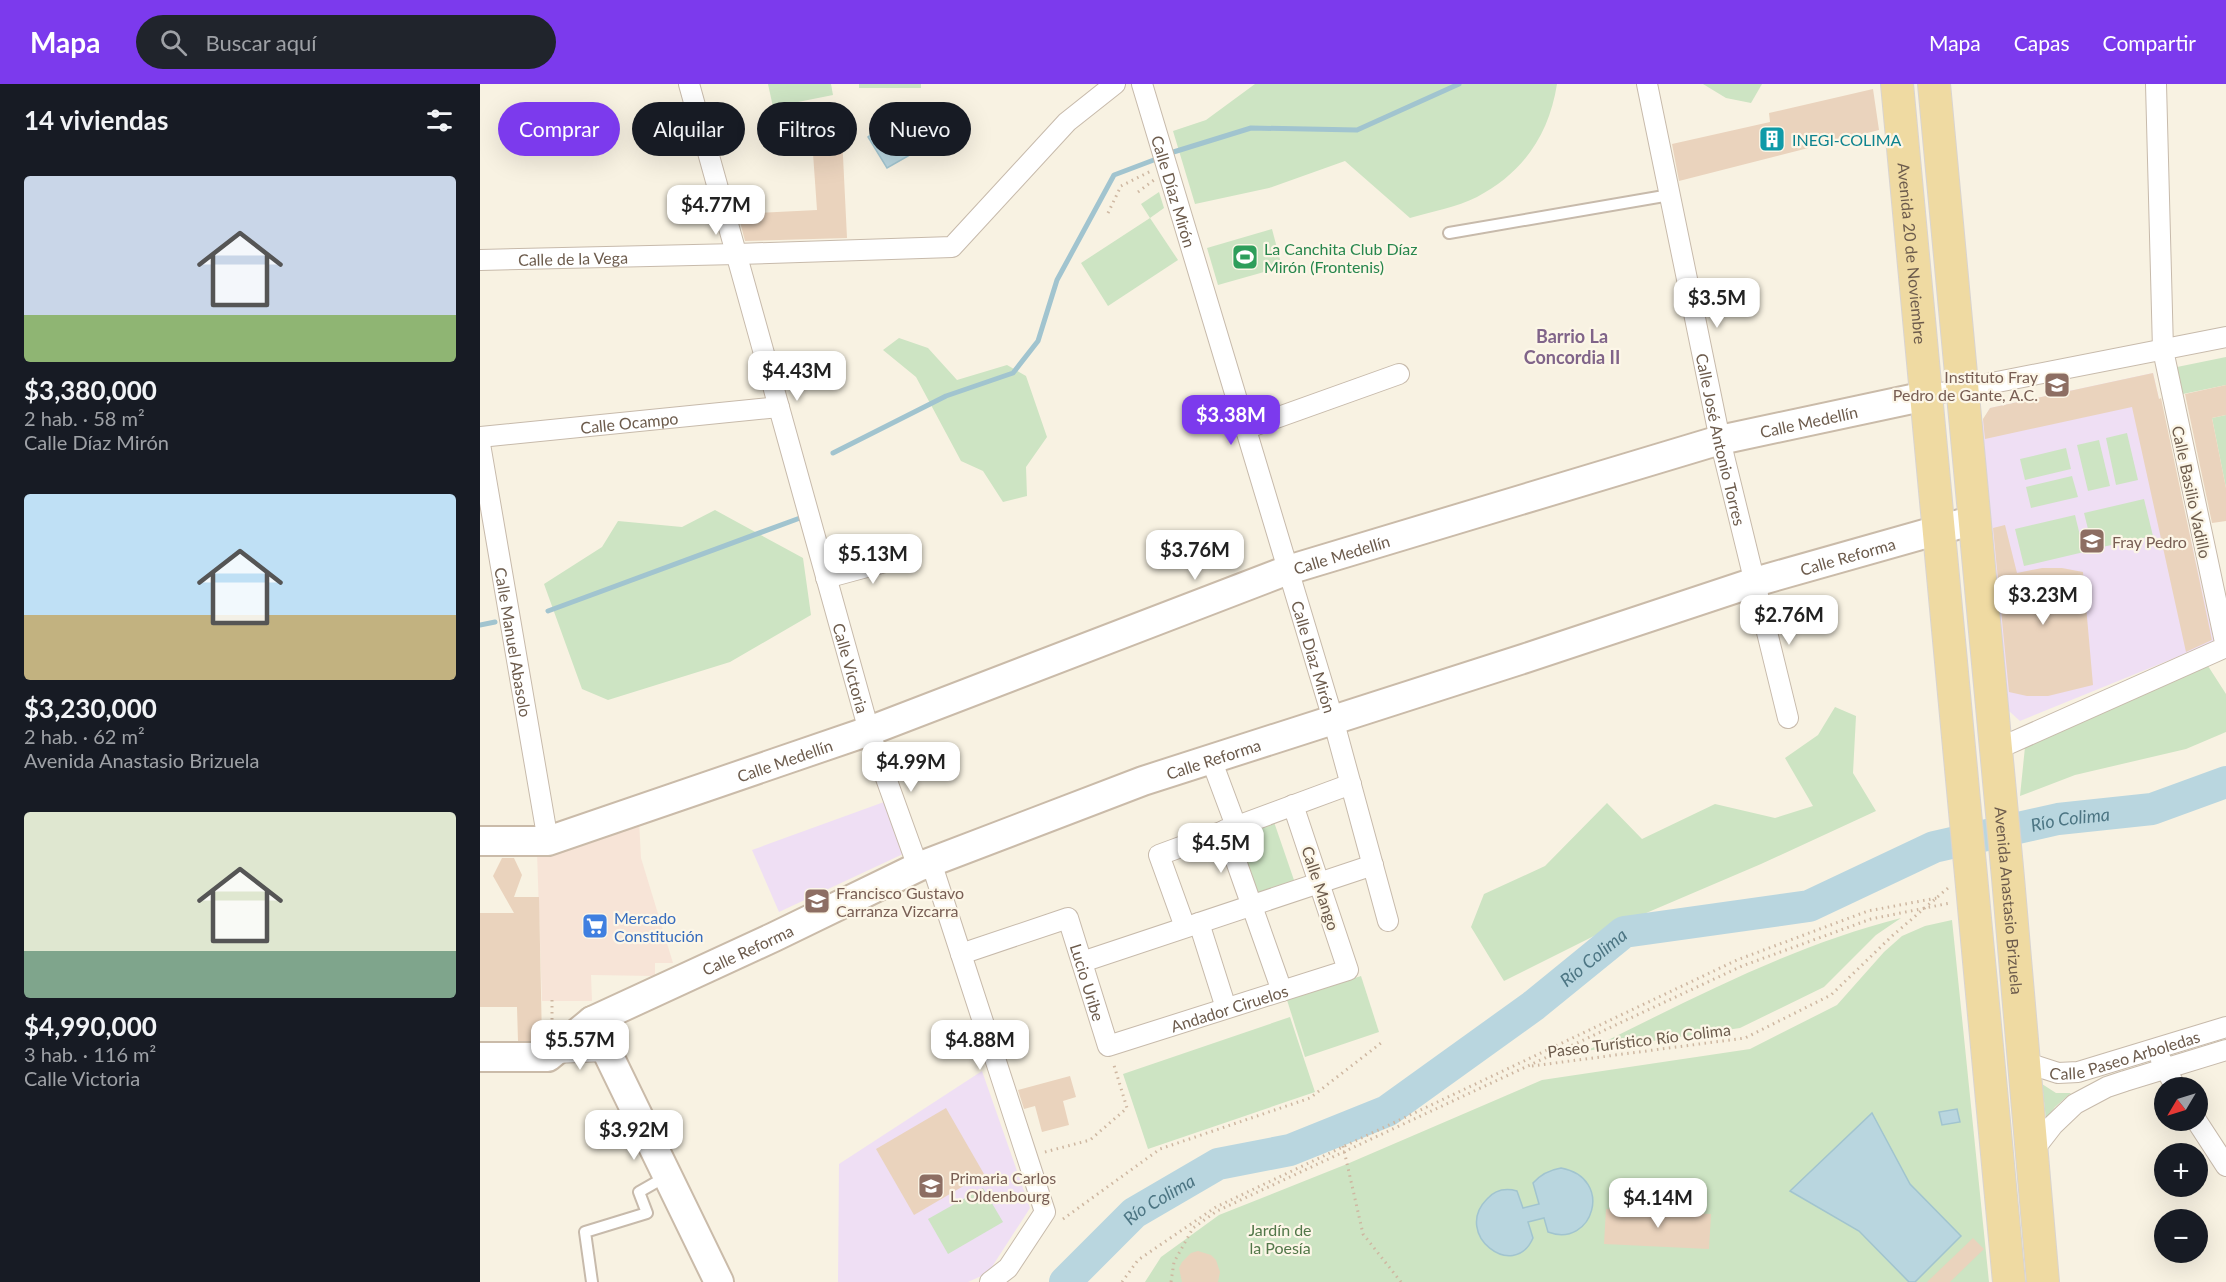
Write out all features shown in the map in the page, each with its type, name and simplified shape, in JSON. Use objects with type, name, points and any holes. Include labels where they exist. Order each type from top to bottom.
[{"type":"main road","name":"Avenida 20 de Noviembre","points":[[1897,84],[1939,530]]},
{"type":"main road","points":[[1934,84],[1974,520]]},
{"type":"main road","name":"Avenida Anastasio Brizuela","points":[[1974,520],[2043,1282]]},
{"type":"main road","points":[[1939,530],[1963,779],[1961,885],[2009,1282]]},
{"type":"street","name":"Calle Victoria","points":[[689,84],[869,731],[961,954],[1029,1156],[1045,1212],[1008,1268],[990,1282]]},
{"type":"street","name":"Calle de la Vega","points":[[480,260],[952,247],[1067,122],[1115,84]]},
{"type":"street","name":"Calle Díaz Mirón","points":[[1142,84],[1162,157],[1333,719],[1388,921]]},
{"type":"street","name":"Calle José Antonio Torres","points":[[1647,84],[1720,440],[1788,718]]},
{"type":"street","name":"Calle Basilio Vadillo","points":[[1996,759],[2226,647],[2163,350],[2156,84]]},
{"type":"street","name":"Calle Medellín","points":[[480,841],[548,841],[869,731],[1288,570],[1720,440],[1926,396],[1962,391],[2226,337]]},
{"type":"street","points":[[1245,429],[1399,374]]},
{"type":"street","name":"Calle Ocampo","points":[[480,437],[779,407]]},
{"type":"street","name":"Calle Manuel Abasolo","points":[[480,444],[548,841]]},
{"type":"street","name":"Calle Reforma","points":[[553,1053],[592,1021],[924,865],[1143,781],[1755,582],[1974,520]]},
{"type":"street","points":[[826,578],[911,555]]},
{"type":"street","points":[[1211,759],[1252,905],[1282,991]]},
{"type":"street","points":[[1226,1008],[1192,925],[1159,855],[1351,784]]},
{"type":"street","name":"Calle Mango","points":[[1293,806],[1348,970]]},
{"type":"street","points":[[1082,962],[1373,865]]},
{"type":"street","name":"Lucio Uribe","points":[[961,954],[1068,918],[1108,1046]]},
{"type":"street","name":"Andador Ciruelos","points":[[1108,1046],[1348,970]]},
{"type":"street","points":[[592,1021],[719,1282]]},
{"type":"street","name":"Calle Paseo Arboledas","points":[[2024,1062],[2058,1073],[2078,1072],[2226,1026]]},
{"type":"street","points":[[2155,1049],[2170,1077]]},
{"type":"street","name":"Calle Paseo Arboledas","points":[[2032,1152],[2053,1125],[2075,1104],[2107,1087],[2226,1050]]},
{"type":"street","points":[[480,1057],[548,1057],[553,1053],[607,1051]]},
{"type":"street","points":[[2203,1131],[2226,1166]]},
{"type":"lane","points":[[1449,233],[1670,195]]},
{"type":"lane","points":[[592,1282],[585,1232],[647,1213],[639,1192],[667,1176]]},
{"type":"path","points":[[1108,213],[1120,186],[1162,157]]},
{"type":"path","points":[[1171,1282],[1174,1262],[1193,1228],[1217,1211],[1742,966],[1871,919],[1949,903],[1961,885]]},
{"type":"path","name":"Paseo Turístico Río Colima","points":[[1511,1068],[1745,1038],[1831,995],[1892,936],[1925,908],[1937,898],[1961,885]]},
{"type":"path","name":"Paseo Turístico Río Colima","points":[[1122,1282],[1138,1260],[1216,1208],[1737,960],[1868,911],[1937,898]]},
{"type":"path","points":[[1059,1222],[1160,1149],[1310,1098],[1381,1043]]},
{"type":"path","points":[[1029,1156],[1090,1140],[1127,1108],[1108,1046]]},
{"type":"path","points":[[1343,1146],[1363,1234],[1401,1282]]},
{"type":"shaded area","name":"Fray Pedro","points":[[2153,373],[2214,642],[2020,721],[2009,711],[1982,422],[1990,408]]},
{"type":"shaded area","points":[[884,802],[903,854],[779,912],[752,850]]},
{"type":"shaded area","points":[[639,820],[641,858],[673,963],[655,963],[655,976],[591,975],[592,1001],[542,1001],[537,852]]},
{"type":"shaded area","name":"Primaria Carlos L. Oldenbourg","points":[[982,1071],[1030,1208],[988,1273],[968,1282],[838,1282],[839,1164]]},
{"type":"green space","points":[[768,84],[831,84],[833,95],[798,102],[772,102]]},
{"type":"green space","points":[[859,84],[921,84],[921,88],[859,88]]},
{"type":"green space","points":[[1255,84],[1557,84],[1548,120],[1531,151],[1508,176],[1477,197],[1461,204],[1410,218],[1345,161],[1269,188],[1195,204],[1173,131],[1206,120]]},
{"type":"green space","points":[[1703,84],[1762,84],[1751,103],[1726,98]]},
{"type":"green space","points":[[1159,192],[1164,208],[1150,218],[1141,204]]},
{"type":"green space","points":[[1150,218],[1178,260],[1108,306],[1081,263]]},
{"type":"green space","name":"La Canchita Club Díaz Mirón (Frontenis)","points":[[1272,229],[1282,267],[1218,285],[1207,248]]},
{"type":"green space","points":[[899,338],[928,348],[957,380],[1007,365],[1026,376],[1047,437],[1026,467],[1027,496],[1003,502],[983,471],[961,461],[916,377],[883,350]]},
{"type":"green space","points":[[2226,357],[2226,385],[2183,394],[2177,367]]},
{"type":"green space","points":[[2226,415],[2226,488],[2212,418]]},
{"type":"green space","points":[[2127,433],[2138,480],[2116,485],[2106,438]]},
{"type":"green space","points":[[2099,440],[2110,486],[2088,491],[2077,445]]},
{"type":"green space","points":[[2066,448],[2071,469],[2025,480],[2020,459]]},
{"type":"green space","points":[[2072,476],[2078,497],[2031,508],[2026,487]]},
{"type":"green space","points":[[2144,499],[2153,536],[2093,549],[2084,513]]},
{"type":"green space","points":[[715,510],[803,558],[811,615],[730,662],[608,700],[582,689],[544,584],[602,547],[618,521],[682,527]]},
{"type":"green space","points":[[2075,515],[2084,552],[2024,566],[2015,529]]},
{"type":"green space","points":[[2208,666],[2226,694],[2226,732],[2186,749],[2075,775],[2020,796],[2025,747]]},
{"type":"green space","points":[[1835,707],[1856,716],[1853,773],[1876,811],[1761,864],[1604,931],[1504,981],[1471,927],[1484,894],[1545,866],[1607,803],[1642,839],[1715,804],[1775,818],[1813,806],[1785,758],[1818,735]]},
{"type":"green space","points":[[1273,819],[1296,886],[1255,900],[1232,833]]},
{"type":"green space","points":[[1901,918],[1876,935],[1824,987],[1740,1028],[1586,1051],[1701,994],[1779,959]]},
{"type":"green space","name":"Jardín de la Poesía","points":[[1952,920],[1989,1282],[1145,1282],[1161,1257],[1219,1215],[1347,1164],[1542,1080],[1750,1049],[1837,1005],[1884,952],[1902,936],[1925,926]]},
{"type":"green space","points":[[1361,976],[1379,1032],[1305,1057],[1287,1000]]},
{"type":"green space","points":[[1290,1017],[1315,1092],[1148,1149],[1123,1074]]},
{"type":"green space","points":[[2042,1084],[2056,1093],[2071,1093],[2055,1107],[2046,1119]]},
{"type":"green space","points":[[983,1188],[1003,1222],[948,1254],[928,1219]]},
{"type":"water","points":[[880,156],[908,156],[887,168]]},
{"type":"water","points":[[1957,1109],[1960,1122],[1942,1125],[1939,1112]]},
{"type":"water","points":[[1872,1113],[1910,1184],[1961,1236],[1915,1282],[1909,1282],[1859,1231],[1790,1191]]},
{"type":"water","points":[[1561,1168],[1578,1174],[1588,1185],[1592,1197],[1592,1210],[1586,1222],[1577,1231],[1564,1235],[1548,1232],[1544,1218],[1528,1222],[1533,1238],[1524,1250],[1513,1255],[1501,1254],[1490,1248],[1481,1238],[1477,1226],[1478,1213],[1487,1199],[1501,1190],[1509,1190],[1517,1191],[1523,1208],[1539,1204],[1533,1183],[1546,1173]]},
{"type":"building","name":"INEGI-COLIMA","points":[[1873,89],[1879,130],[1679,181],[1672,144],[1770,122],[1769,113]]},
{"type":"building","points":[[813,156],[843,156],[847,238],[745,241],[738,214],[817,210]]},
{"type":"building","points":[[2153,373],[2159,399],[2161,398],[2212,640],[2186,652],[2132,407],[1985,439],[1983,419],[1990,408]]},
{"type":"building","points":[[2226,385],[2226,415],[2212,418],[2226,488],[2226,521],[2212,523],[2185,394]]},
{"type":"building","points":[[2005,525],[2017,573],[2042,568],[2062,568],[2083,572],[2093,685],[2048,696],[2027,696],[2009,692],[1993,528]]},
{"type":"building","points":[[502,858],[514,858],[522,875],[514,897],[539,897],[542,1041],[518,1041],[517,1007],[480,1007],[480,913],[514,913],[493,876]]},
{"type":"building","points":[[1070,1076],[1076,1097],[1063,1101],[1069,1125],[1042,1132],[1035,1106],[1024,1109],[1018,1090]]},
{"type":"building","points":[[946,1108],[984,1174],[914,1215],[876,1149]]},
{"type":"building","points":[[1606,1209],[1711,1214],[1709,1249],[1604,1244]]},
{"type":"building","points":[[1973,1238],[1984,1249],[1950,1282],[1927,1282]]},
{"type":"building","points":[[1198,1251],[1211,1255],[1216,1260],[1220,1272],[1218,1282],[1182,1282],[1179,1268],[1182,1262],[1191,1253]]},
{"type":"waterway","points":[[1167,154],[1251,128],[1357,130],[1459,84]]},
{"type":"waterway","points":[[833,453],[946,396],[1013,373],[1038,341],[1057,280],[1114,175],[1159,158]]},
{"type":"waterway","points":[[548,611],[800,518]]},
{"type":"waterway","points":[[480,625],[495,622]]},
{"type":"waterway","name":"Río Colima","points":[[1065,1282],[1134,1213],[1218,1164],[1290,1150],[1387,1111],[1533,1006],[1624,932],[1809,906],[1934,847],[2058,819],[2152,809],[2226,782]]},
{"type":"place","name":"INEGI-COLIMA","points":[[1772,139]]},
{"type":"place","name":"La Canchita Club Díaz Mirón (Frontenis)","points":[[1245,257]]},
{"type":"place","name":"Instituto Fray Pedro de Gante, A.C.","points":[[2057,385]]},
{"type":"place","name":"Fray Pedro","points":[[2092,541]]},
{"type":"place","name":"Francisco Gustavo Carranza Vizcarra","points":[[817,901]]},
{"type":"place","name":"Mercado Constitución","points":[[595,926]]},
{"type":"place","name":"Primaria Carlos L. Oldenbourg","points":[[931,1186]]},
{"type":"district","name":"Barrio La Concordia II","points":[[1572,346]]}]
